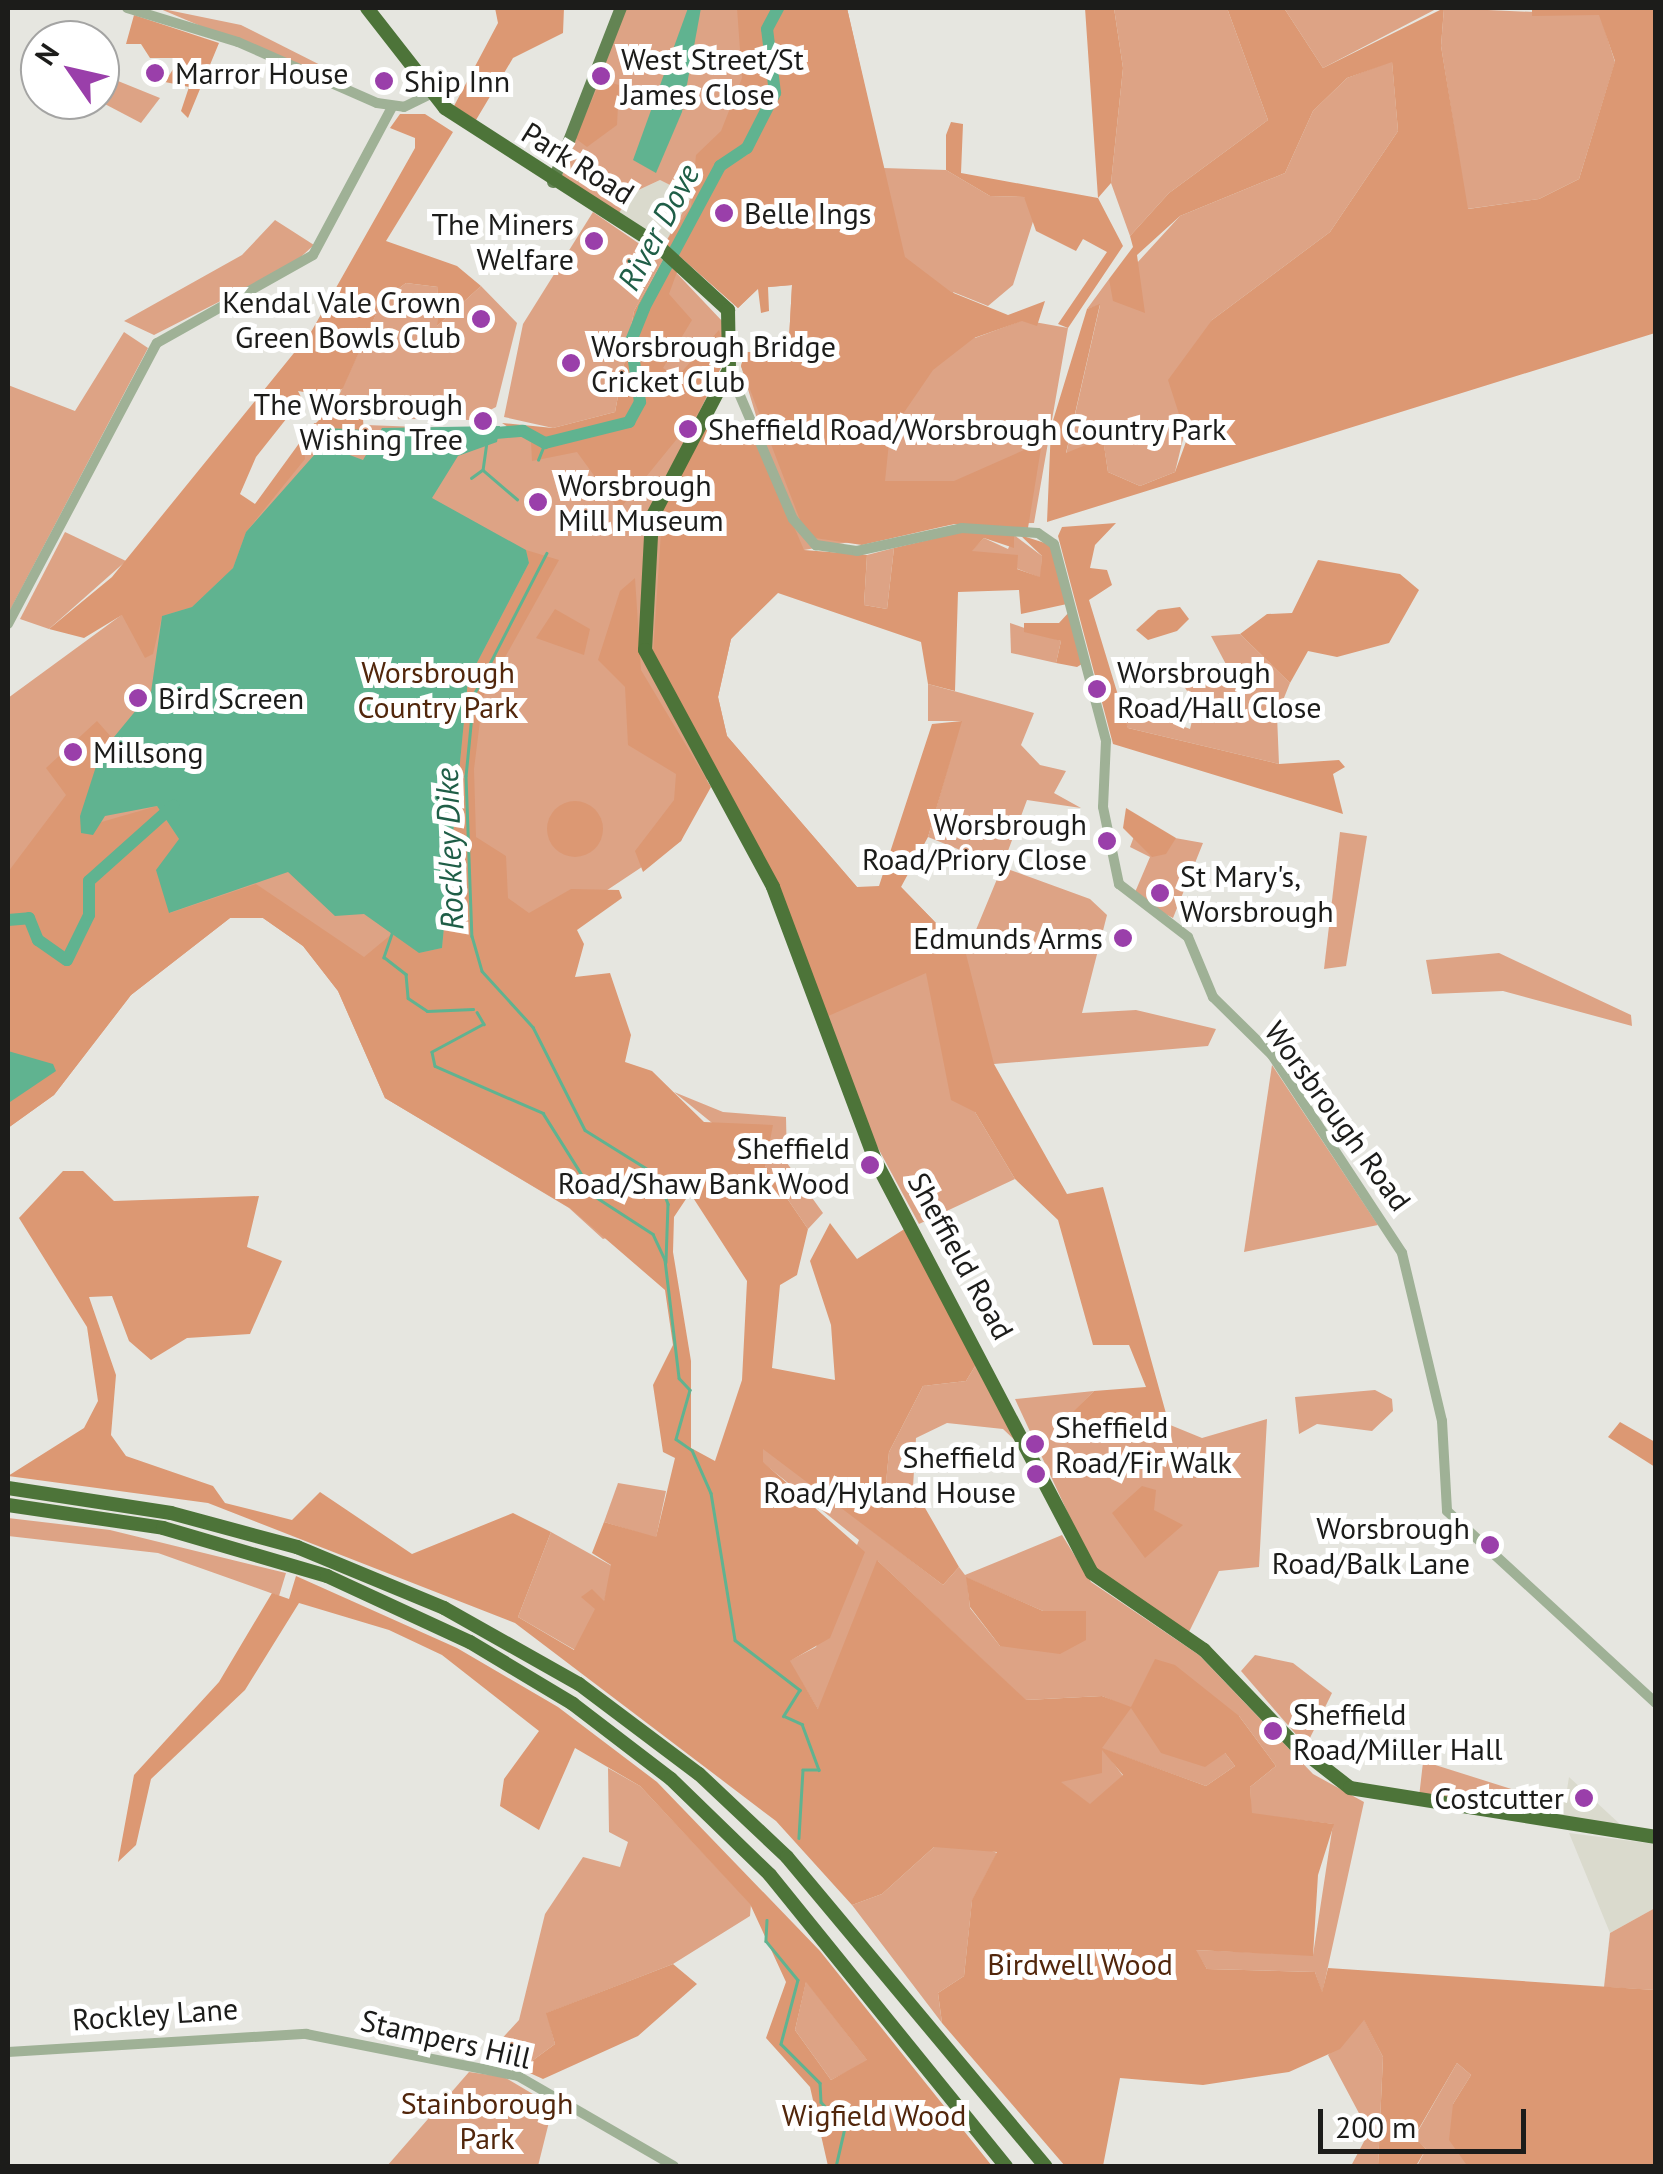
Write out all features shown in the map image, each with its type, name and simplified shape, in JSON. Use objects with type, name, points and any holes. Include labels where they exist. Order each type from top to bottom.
[{"type":"highway","name":"Park Road","points":[[367,8],[431,94],[552,182],[656,244],[728,310],[729,370]]},
{"type":"highway","name":"Sheffield Road","points":[[729,370],[658,497],[645,650],[773,887],[876,1162],[992,1368],[1083,1561],[1204,1650],[1294,1746],[1350,1788],[1656,1837]]},
{"type":"highway","points":[[8,1488],[137,1506],[296,1547],[444,1608],[579,1684],[699,1774],[787,1857],[1045,2166]]},
{"type":"highway","points":[[8,1504],[163,1528],[327,1576],[470,1642],[562,1697],[670,1779],[770,1876],[1006,2166]]},
{"type":"main road","points":[[552,182],[621,8]]},
{"type":"street","points":[[127,8],[392,107],[431,94]]},
{"type":"street","points":[[8,624],[158,342],[313,255],[392,107]]},
{"type":"street","name":"Worsbrough Road","points":[[729,370],[794,519],[816,545],[856,551],[962,528],[1038,533],[1054,544],[1106,741],[1103,807],[1119,884],[1188,937],[1212,997],[1272,1055],[1402,1253],[1442,1421],[1447,1511],[1656,1703]]},
{"type":"street","name":"Rockley Lane","points":[[8,2052],[306,2034]]},
{"type":"street","name":"Stampers Hill","points":[[306,2034],[518,2076],[674,2166]]},
{"type":"shaded area","points":[[660,180],[692,196],[665,243],[619,213],[632,193]]},
{"type":"shaded area","points":[[1569,1777],[1622,1826],[1531,1813],[1546,1796],[1566,1796]]},
{"type":"shaded area","points":[[1569,1833],[1655,1844],[1655,1908],[1610,1933]]},
{"type":"green space","points":[[158,8],[241,25],[350,80],[347,88]]},
{"type":"green space","points":[[495,8],[564,8],[563,33],[513,58],[476,120],[454,106],[498,23]]},
{"type":"green space","name":"Worsbrough Country Park","points":[[626,8],[847,8],[883,168],[946,170],[990,196],[1024,197],[1036,212],[1013,285],[988,306],[953,292],[975,338],[1023,320],[1068,328],[1034,523],[954,524],[804,550],[731,639],[718,697],[727,736],[857,887],[901,887],[966,954],[1002,867],[1090,899],[1107,915],[1082,1013],[1136,1010],[1216,1029],[1208,1046],[994,1064],[975,1112],[1015,1179],[919,1224],[871,1135],[774,877],[712,767],[681,841],[514,952],[690,1192],[673,1217],[603,1239],[569,1208],[385,1098],[338,991],[303,946],[263,918],[230,918],[131,995],[54,1095],[8,1128],[8,698],[224,540],[309,442],[314,423],[523,431],[629,422],[668,264],[723,322],[727,355],[699,413],[705,425],[728,436],[757,419],[741,366],[745,352],[774,352],[789,339],[792,285],[758,288],[738,308],[665,243],[692,196],[660,180],[632,193],[619,213],[561,178]]},
{"type":"green space","points":[[737,8],[847,8],[905,257],[951,292],[1008,315],[1045,301],[1037,326],[1022,321],[974,338],[933,370],[890,433],[885,481],[954,481],[1042,442],[1028,528],[954,524],[862,545],[815,538],[800,520],[741,366],[745,352],[774,352],[789,339],[792,285],[768,287],[769,311],[761,313],[758,289],[738,308],[665,243],[691,207],[696,155],[721,131],[742,78]]},
{"type":"green space","points":[[1085,8],[1114,8],[1123,68],[1111,183],[1098,198]]},
{"type":"green space","points":[[1114,8],[1227,8],[1268,120],[1169,193],[1130,236],[1111,183],[1123,68]]},
{"type":"green space","points":[[1227,8],[1284,8],[1323,68],[1444,8],[1441,46],[1468,209],[1539,199],[1579,179],[1615,61],[1599,15],[1532,16],[1532,8],[1655,8],[1655,333],[1047,522],[1051,427],[1087,309],[1100,304],[1066,453],[1103,438],[1108,472],[1140,486],[1175,472],[1187,439],[1168,380],[1212,320],[1330,232],[1398,131],[1392,62],[1347,78],[1313,111],[1285,173],[1180,216],[1137,255],[1145,313],[1113,301],[1109,279],[1133,247],[1130,236],[1169,193],[1268,120]]},
{"type":"green space","points":[[1284,8],[1438,8],[1323,68]]},
{"type":"green space","points":[[1444,8],[1600,15],[1615,62],[1579,179],[1539,199],[1467,209],[1441,46]]},
{"type":"green space","points":[[134,15],[219,43],[188,118],[181,111],[189,87],[165,82],[180,58],[150,58],[141,44],[126,44]]},
{"type":"green space","points":[[1392,61],[1398,131],[1330,232],[1212,320],[1175,472],[1140,486],[1108,472],[1103,439],[1066,454],[1100,305],[1087,309],[1109,279],[1115,287],[1180,216],[1285,173],[1313,111],[1347,78]]},
{"type":"green space","points":[[601,80],[619,85],[617,125],[587,147],[575,138]]},
{"type":"green space","points":[[120,82],[160,98],[141,123],[120,112]]},
{"type":"green space","points":[[400,114],[425,114],[453,132],[386,241],[457,266],[481,286],[437,326],[438,287],[406,283],[382,301],[343,388],[333,397],[298,391],[302,399],[256,457],[240,494],[255,504],[303,438],[305,459],[246,532],[233,568],[192,607],[162,616],[153,654],[145,658],[122,615],[84,638],[49,629],[112,577],[311,332],[415,148],[415,138],[390,128]]},
{"type":"green space","points":[[951,122],[963,124],[961,173],[1098,198],[1123,246],[1068,328],[1058,324],[1107,252],[1083,239],[1076,251],[1036,231],[1024,197],[990,196],[946,170],[946,135]]},
{"type":"green space","points":[[593,212],[663,260],[634,311],[615,412],[553,428],[504,417],[523,324]]},
{"type":"green space","points":[[275,220],[314,245],[293,264],[154,335],[124,321],[242,255]]},
{"type":"green space","points":[[663,260],[677,272],[669,294],[692,320],[663,368],[677,377],[719,330],[727,355],[698,413],[619,510],[577,452],[532,461],[531,442],[502,423],[553,428],[615,412],[634,311]]},
{"type":"green space","points":[[406,283],[438,287],[437,326],[481,286],[517,323],[496,407],[471,420],[363,418],[335,404],[382,301]]},
{"type":"green space","points":[[124,332],[148,348],[8,614],[8,385],[75,411]]},
{"type":"green space","points":[[335,404],[363,418],[364,439],[309,430]]},
{"type":"green space","points":[[750,423],[804,550],[867,555],[864,605],[887,609],[894,548],[962,532],[1014,535],[1014,548],[984,538],[972,551],[1018,555],[1017,569],[1040,577],[1042,556],[1020,535],[1051,545],[1067,604],[1021,614],[1019,590],[958,592],[955,691],[928,684],[921,642],[778,593],[731,639],[718,697],[727,736],[857,887],[879,886],[932,724],[962,721],[928,837],[901,887],[966,954],[994,1064],[1067,1194],[1103,1187],[1167,1417],[1091,1428],[1071,1414],[1094,1391],[1146,1387],[1129,1345],[1093,1345],[1058,1220],[1015,1179],[975,1112],[951,1100],[926,973],[826,1017],[774,877],[653,653],[663,502],[705,425],[728,436]]},
{"type":"green space","points":[[1116,523],[1095,545],[1090,568],[1107,570],[1112,585],[1089,600],[1128,728],[1279,764],[1339,760],[1345,767],[1333,774],[1343,814],[1113,744],[1058,536],[1062,527]]},
{"type":"green space","points":[[65,532],[126,561],[49,629],[20,619]]},
{"type":"green space","points":[[1014,535],[1042,556],[1041,578],[971,551],[984,538],[1008,549]]},
{"type":"green space","points":[[894,548],[887,609],[864,605],[867,555]]},
{"type":"green space","name":"Birdwell Wood","points":[[526,550],[559,560],[483,697],[474,769],[476,837],[506,856],[508,898],[529,913],[571,889],[619,890],[622,898],[577,930],[584,944],[575,977],[610,973],[631,1035],[625,1062],[652,1071],[704,1122],[773,1125],[765,1166],[808,1229],[797,1275],[780,1285],[772,1368],[835,1380],[831,1325],[810,1261],[830,1223],[857,1259],[906,1228],[980,1358],[966,1381],[923,1386],[889,1452],[886,1483],[901,1500],[913,1487],[959,1567],[943,1585],[763,1449],[763,1462],[865,1552],[830,1638],[790,1661],[818,1709],[877,1560],[1026,1700],[1102,1696],[1131,1707],[1155,1659],[1175,1665],[1239,1716],[1276,1766],[1250,1787],[1252,1813],[1334,1824],[1318,1875],[1313,1956],[1196,1950],[1207,1969],[1315,1972],[1322,1992],[1328,1968],[1655,1990],[1655,2166],[1466,2164],[1449,2140],[1453,2104],[1471,2075],[1457,2063],[1414,2137],[1426,2149],[1416,2166],[1378,2166],[1383,2057],[1364,2020],[1340,2049],[1289,2072],[1203,2085],[1120,2078],[1103,2166],[1065,2166],[942,2023],[938,1993],[964,1976],[972,1900],[997,1852],[934,1847],[882,1894],[852,1905],[776,1821],[515,1623],[208,1503],[8,1476],[84,1428],[98,1401],[87,1327],[19,1218],[63,1171],[83,1171],[114,1201],[259,1196],[247,1247],[282,1261],[250,1334],[187,1338],[151,1360],[129,1341],[112,1296],[89,1297],[116,1375],[111,1435],[126,1456],[213,1486],[225,1503],[292,1520],[320,1492],[412,1554],[513,1513],[551,1532],[518,1617],[574,1650],[595,1609],[581,1597],[592,1589],[604,1601],[611,1565],[592,1553],[604,1522],[656,1537],[675,1458],[663,1452],[653,1385],[673,1345],[665,1290],[570,1208],[385,1098],[338,991],[303,946],[263,918],[230,918],[131,995],[54,1095],[8,1128],[8,872],[66,795],[46,768],[97,721],[113,739],[80,816],[98,823],[157,806],[179,839],[170,913],[256,884],[364,957],[393,933],[419,953],[442,948],[468,680],[529,563]],"holes":[[[690,1193],[747,1281],[742,1380],[715,1461],[691,1448],[691,1361],[673,1252],[674,1217]],[[1131,1708],[1161,1753],[1205,1767],[1225,1753],[1235,1766],[1206,1786],[1102,1748]],[[1102,1750],[1123,1775],[1090,1804],[1061,1782],[1102,1773]]]},
{"type":"green space","points":[[1318,560],[1400,574],[1419,590],[1389,643],[1337,657],[1308,651],[1290,683],[1240,634],[1267,614],[1292,613]]},
{"type":"green space","points":[[635,578],[641,670],[711,787],[681,841],[643,872],[635,851],[674,800],[676,774],[628,745],[625,687],[598,660],[620,591]]},
{"type":"green space","points":[[1180,607],[1189,619],[1177,631],[1148,640],[1136,630],[1158,610]]},
{"type":"green space","points":[[555,609],[590,629],[584,655],[536,638]]},
{"type":"green space","points":[[1070,611],[1082,664],[1077,667],[1056,663],[1061,641],[1024,632],[1024,623],[1059,623]]},
{"type":"green space","points":[[1010,623],[1061,641],[1056,663],[1011,653]]},
{"type":"green space","points":[[1240,634],[1290,683],[1277,715],[1279,764],[1128,728],[1117,702],[1190,729],[1196,705],[1180,680],[1201,665],[1229,670],[1211,636]]},
{"type":"green space","points":[[928,684],[1034,713],[1021,745],[1040,765],[1066,771],[1054,793],[1081,808],[1027,800],[1002,867],[928,837],[961,721],[928,721]]},
{"type":"green space","points":[[575,801],[595,809],[603,829],[595,849],[575,857],[555,849],[547,829],[555,809]]},
{"type":"green space","points":[[1126,808],[1176,838],[1166,854],[1152,857],[1123,828]]},
{"type":"green space","points":[[1136,831],[1203,843],[1173,918],[1133,897],[1150,857],[1130,847]]},
{"type":"green space","points":[[1340,832],[1367,836],[1346,966],[1324,969]]},
{"type":"green space","points":[[1499,953],[1631,1015],[1632,1026],[1503,991],[1432,994],[1426,960]]},
{"type":"green space","points":[[1272,1065],[1378,1225],[1244,1252]]},
{"type":"green space","points":[[674,1092],[723,1112],[786,1117],[787,1163],[823,1213],[808,1229],[765,1166]]},
{"type":"green space","points":[[980,1358],[1023,1448],[1003,1429],[947,1423],[916,1438],[913,1487],[901,1500],[886,1482],[889,1452],[923,1386],[966,1381]]},
{"type":"green space","points":[[1375,1390],[1392,1399],[1393,1411],[1372,1431],[1317,1424],[1299,1434],[1295,1397]]},
{"type":"green space","points":[[1094,1391],[1072,1414],[1091,1428],[1158,1420],[1202,1438],[1267,1419],[1259,1567],[1219,1571],[1188,1634],[1092,1565],[1015,1399]]},
{"type":"green space","points":[[1620,1422],[1655,1442],[1655,1467],[1608,1437]]},
{"type":"green space","points":[[763,1447],[943,1585],[959,1567],[965,1575],[1062,1535],[1091,1582],[1199,1655],[1313,1774],[1364,1802],[1322,1994],[1315,1972],[1207,1969],[1195,1950],[1313,1955],[1333,1824],[1251,1814],[1250,1787],[1276,1766],[1239,1716],[1225,1753],[1235,1766],[1206,1786],[1103,1749],[1123,1776],[1090,1805],[1060,1782],[1130,1708],[1102,1696],[1025,1700],[878,1561],[819,1711],[789,1661],[816,1647],[859,1540],[762,1462]],"holes":[[[967,1578],[1043,1611],[1086,1611],[1000,1646],[970,1608]]]},
{"type":"green space","points":[[618,1483],[666,1491],[656,1538],[604,1522]]},
{"type":"green space","points":[[1142,1486],[1156,1490],[1154,1510],[1183,1525],[1145,1558],[1112,1513]]},
{"type":"green space","points":[[8,1518],[110,1530],[286,1573],[279,1596],[158,1553],[8,1536]]},
{"type":"green space","points":[[551,1532],[612,1566],[604,1603],[575,1650],[518,1617]]},
{"type":"green space","name":"Wigfield Wood","points":[[296,1576],[457,1648],[558,1707],[657,1782],[820,1951],[992,2166],[828,2166],[810,2087],[766,2038],[786,1982],[750,1904],[640,1786],[575,1748],[539,1830],[500,1806],[504,1779],[539,1731],[442,1655],[389,1630],[299,1603],[245,1690],[151,1779],[136,1845],[118,1862],[134,1775],[219,1682],[272,1593],[289,1599]],"holes":[[[806,1982],[867,2060],[831,2080],[795,2030]]]},
{"type":"green space","points":[[966,1577],[1043,1611],[1086,1611],[1086,1640],[1060,1654],[1000,1646],[970,1607]]},
{"type":"green space","points":[[1255,1655],[1293,1663],[1332,1693],[1306,1746],[1241,1671]]},
{"type":"green space","points":[[1425,1745],[1429,1763],[1524,1793],[1521,1811],[1419,1797]]},
{"type":"green space","points":[[608,1768],[640,1786],[751,1904],[750,1916],[673,1964],[547,2013],[555,2044],[521,2069],[484,2058],[519,2020],[545,1914],[583,1857],[620,1867],[628,1842],[609,1832]]},
{"type":"green space","points":[[980,1846],[997,1853],[972,1901],[964,1976],[938,1993],[942,2023],[852,1905],[882,1894],[934,1847]]},
{"type":"green space","points":[[1655,1908],[1655,1990],[1604,1987],[1610,1933]]},
{"type":"green space","points":[[673,1964],[697,1984],[638,2036],[543,2079],[521,2069],[555,2044],[546,2013]]},
{"type":"green space","points":[[806,1981],[868,2061],[831,2080],[795,2030]]},
{"type":"green space","points":[[1364,2019],[1383,2057],[1378,2166],[1351,2166],[1369,2132],[1328,2055]]},
{"type":"green space","points":[[1457,2063],[1471,2075],[1453,2104],[1498,2166],[1417,2166],[1426,2149],[1414,2138]]},
{"type":"green space","name":"Stainborough Park","points":[[469,2072],[504,2077],[553,2106],[538,2166],[387,2166]]},
{"type":"water","points":[[688,8],[701,8],[682,112],[656,173],[633,160]]},
{"type":"water","points":[[500,426],[497,442],[458,456],[432,498],[526,550],[529,563],[468,680],[442,948],[419,953],[364,914],[335,916],[288,872],[169,913],[156,870],[179,839],[157,806],[105,816],[93,835],[81,833],[80,816],[100,754],[151,692],[162,616],[192,607],[233,568],[246,532],[323,445],[363,460],[382,428]]},
{"type":"water","points":[[8,1051],[53,1064],[56,1071],[10,1102]]},
{"type":"waterway","name":"River Dove","points":[[485,434],[523,431],[545,443],[629,422],[640,402],[631,341],[644,308],[720,166],[747,148],[775,93],[767,29],[778,8]]},
{"type":"waterway","points":[[314,452],[327,429],[382,432]]},
{"type":"waterway","points":[[487,442],[483,470],[517,499]]},
{"type":"waterway","points":[[538,460],[545,443]]},
{"type":"waterway","points":[[471,478],[482,470]]},
{"type":"waterway","name":"Rockley Dike","points":[[547,553],[474,695],[466,776],[472,936],[482,971],[533,1027],[585,1130],[657,1175],[668,1204],[666,1262]]},
{"type":"waterway","name":"River Dove","points":[[8,920],[29,918],[38,940],[67,960],[89,915],[89,881],[173,806]]},
{"type":"waterway","name":"Rockley Dike","points":[[393,931],[384,957],[406,974],[408,998],[427,1011],[473,1009]]},
{"type":"waterway","name":"Rockley Dike","points":[[477,1012],[484,1024],[432,1052],[435,1066],[543,1113],[596,1197],[653,1234],[665,1260],[679,1378],[690,1390],[676,1439],[692,1450],[711,1493],[735,1640],[800,1690],[784,1716],[802,1724],[819,1770],[803,1770],[799,1838]]},
{"type":"waterway","name":"Rockley Dike","points":[[767,1920],[766,1941],[798,1980],[781,2044],[820,2083],[821,2102],[845,2128],[836,2166]]},
{"type":"place","name":"Marror House","points":[[155,73]]},
{"type":"place","name":"West Street/St James Close","points":[[601,76]]},
{"type":"place","name":"Ship Inn","points":[[384,81]]},
{"type":"place","name":"Belle Ings","points":[[724,213]]},
{"type":"place","name":"The Miners Welfare","points":[[594,241]]},
{"type":"place","name":"Kendal Vale Crown Green Bowls Club","points":[[481,319]]},
{"type":"place","name":"Worsbrough Bridge Cricket Club","points":[[571,363]]},
{"type":"place","name":"The Worsbrough Wishing Tree","points":[[483,421]]},
{"type":"place","name":"Sheffield Road/Worsbrough Country Park","points":[[688,429]]},
{"type":"place","name":"Worsbrough Mill Museum","points":[[538,502]]},
{"type":"place","name":"Worsbrough Road/Hall Close","points":[[1097,689]]},
{"type":"place","name":"Bird Screen","points":[[138,698]]},
{"type":"place","name":"Millsong","points":[[73,752]]},
{"type":"place","name":"Worsbrough Road/Priory Close","points":[[1107,841]]},
{"type":"place","name":"St Mary's, Worsbrough","points":[[1160,893]]},
{"type":"place","name":"Edmunds Arms","points":[[1123,938]]},
{"type":"place","name":"Sheffield Road/Shaw Bank Wood","points":[[870,1165]]},
{"type":"place","name":"Sheffield Road/Fir Walk","points":[[1035,1444]]},
{"type":"place","name":"Sheffield Road/Hyland House","points":[[1036,1474]]},
{"type":"place","name":"Worsbrough Road/Balk Lane","points":[[1490,1545]]},
{"type":"place","name":"Sheffield Road/Miller Hall","points":[[1273,1731]]},
{"type":"place","name":"Costcutter","points":[[1584,1798]]}]
